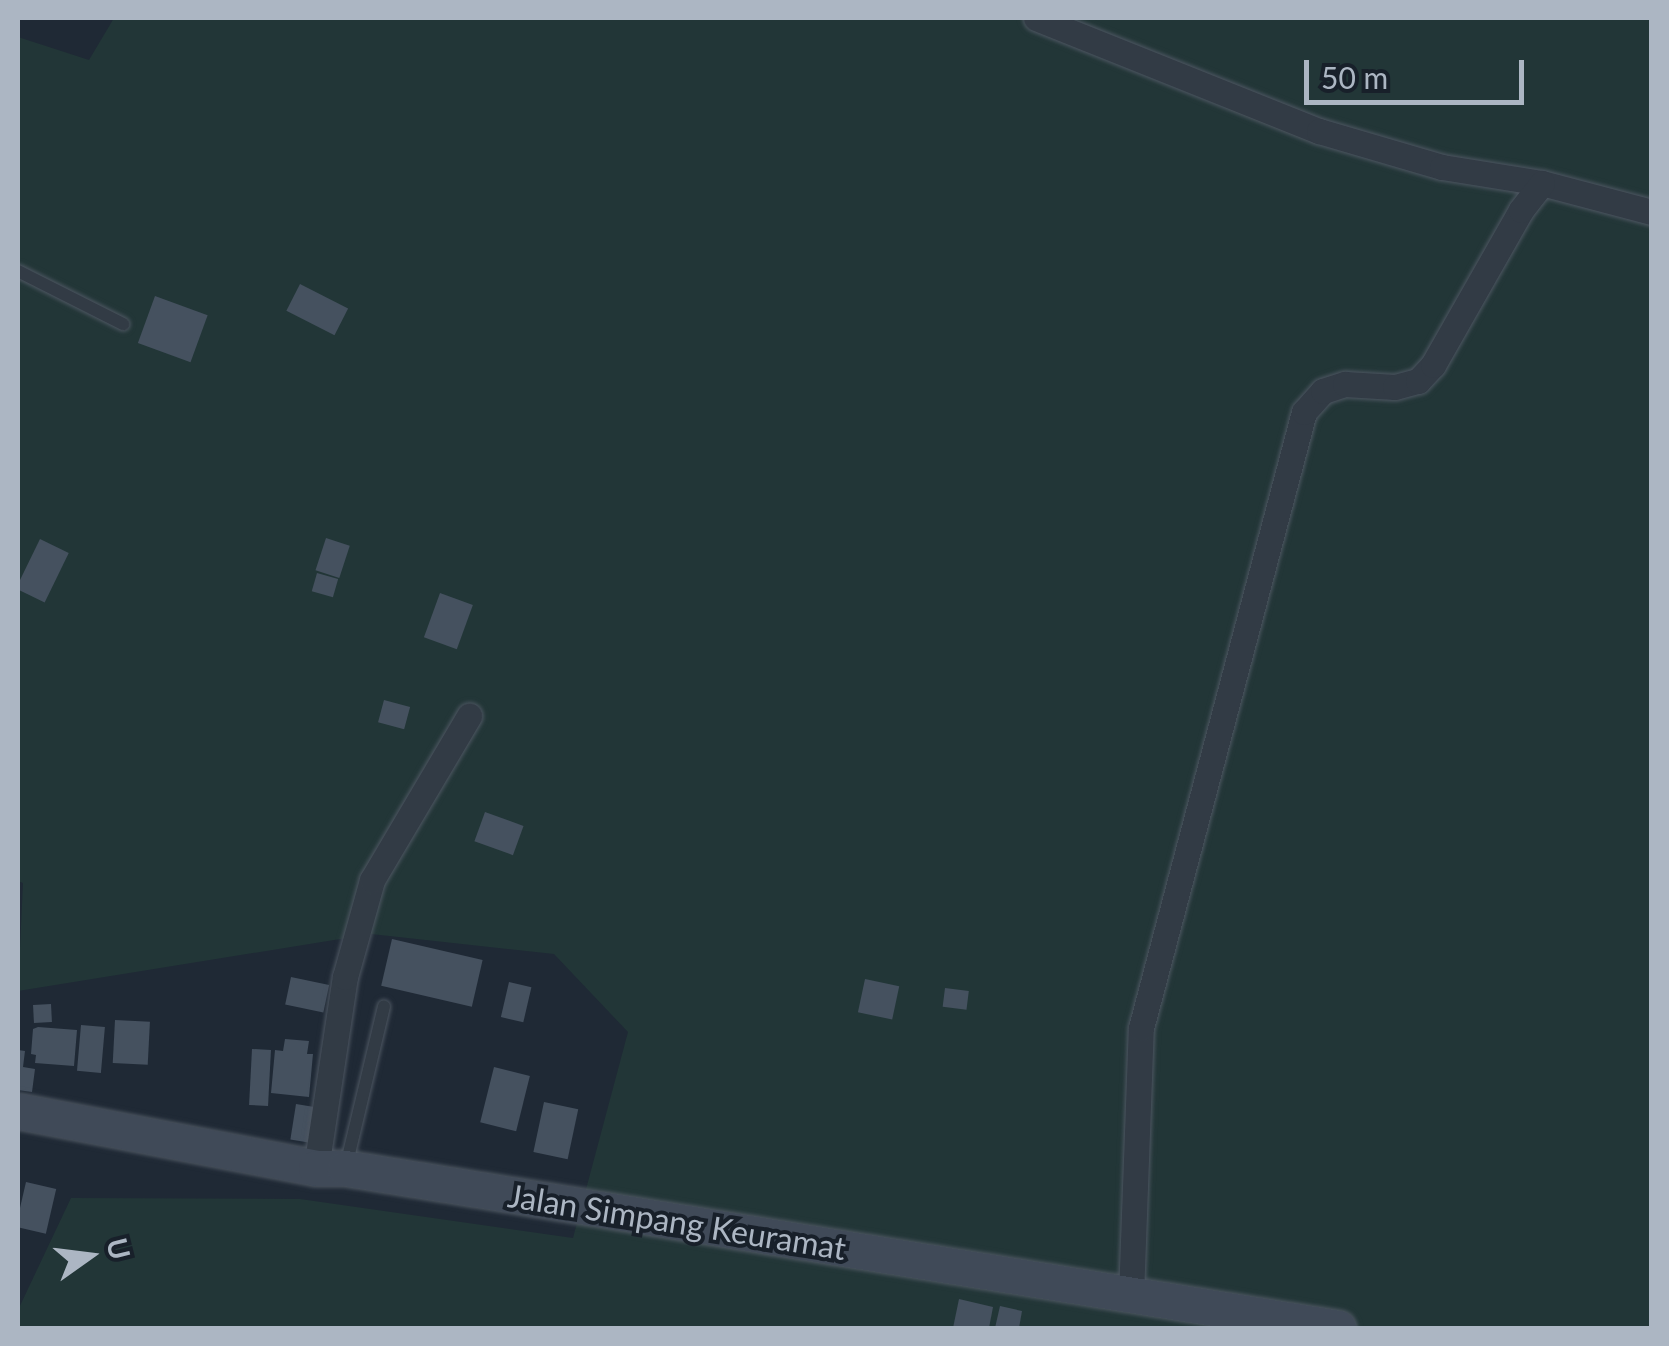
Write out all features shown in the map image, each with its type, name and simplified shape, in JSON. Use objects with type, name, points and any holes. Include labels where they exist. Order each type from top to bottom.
[{"type":"main road","name":"Jalan Simpang Keuramat","points":[[18,1112],[331,1168],[1338,1328]]},
{"type":"street","points":[[1036,18],[1318,132],[1442,167],[1542,182],[1652,212]]},
{"type":"street","points":[[1131,1296],[1141,1028],[1304,412],[1323,391],[1345,384],[1395,387],[1418,381],[1433,365],[1521,210],[1542,182]]},
{"type":"street","points":[[331,1168],[345,977],[372,880],[469,716]]},
{"type":"lane","points":[[18,270],[123,324]]},
{"type":"lane","points":[[331,1168],[384,1006]]},
{"type":"green space","points":[[114,18],[1651,18],[1651,1328],[18,1328],[18,1310],[71,1198],[300,1199],[573,1238],[628,1032],[554,954],[371,934],[18,991],[23,883],[18,881],[18,37],[89,60]]},
{"type":"building","points":[[300,284],[348,309],[334,335],[286,311]]},
{"type":"building","points":[[155,296],[208,315],[191,362],[138,343]]},
{"type":"building","points":[[326,538],[350,546],[339,578],[315,570]]},
{"type":"building","points":[[40,539],[69,553],[45,602],[18,589]]},
{"type":"building","points":[[317,573],[338,579],[333,597],[312,591]]},
{"type":"building","points":[[440,593],[473,605],[457,649],[424,637]]},
{"type":"building","points":[[384,700],[410,707],[404,729],[378,722]]},
{"type":"building","points":[[485,812],[524,826],[513,855],[474,841]]},
{"type":"building","points":[[392,939],[483,960],[472,1007],[381,986]]},
{"type":"building","points":[[291,977],[329,985],[323,1012],[285,1004]]},
{"type":"building","points":[[865,979],[899,986],[892,1020],[858,1012]]},
{"type":"building","points":[[509,982],[531,987],[523,1022],[501,1017]]},
{"type":"building","points":[[945,988],[969,991],[967,1010],[943,1007]]},
{"type":"building","points":[[51,1004],[52,1022],[34,1023],[33,1005]]},
{"type":"building","points":[[115,1020],[150,1022],[148,1065],[113,1063]]},
{"type":"building","points":[[81,1025],[105,1027],[101,1073],[77,1071]]},
{"type":"building","points":[[33,1029],[77,1030],[74,1066],[35,1063],[36,1055],[31,1054]]},
{"type":"building","points":[[285,1039],[309,1041],[307,1054],[313,1054],[309,1097],[271,1093],[275,1050],[283,1051]]},
{"type":"building","points":[[252,1049],[271,1050],[268,1106],[249,1105]]},
{"type":"building","points":[[18,1050],[25,1051],[23,1067],[35,1069],[32,1092],[18,1090]]},
{"type":"building","points":[[494,1067],[530,1076],[516,1131],[480,1122]]},
{"type":"building","points":[[544,1102],[578,1109],[568,1159],[533,1152]]},
{"type":"building","points":[[296,1104],[316,1107],[310,1143],[290,1140]]},
{"type":"building","points":[[26,1182],[56,1189],[46,1234],[18,1227]]},
{"type":"building","points":[[959,1299],[993,1307],[989,1328],[953,1328]]},
{"type":"building","points":[[1000,1306],[1022,1311],[1019,1328],[995,1328]]}]
